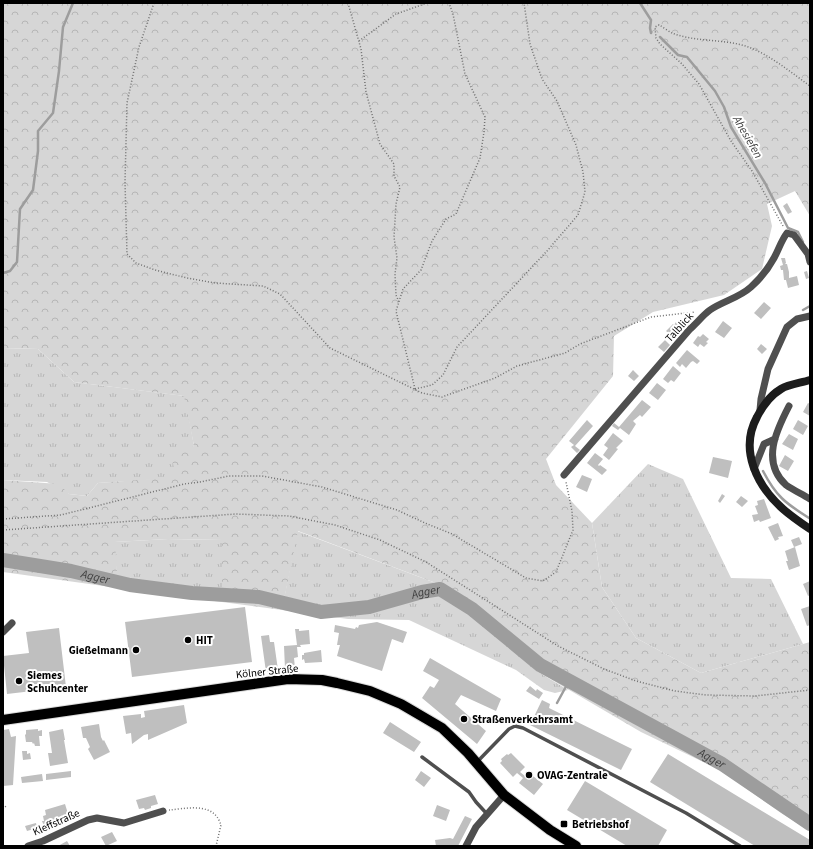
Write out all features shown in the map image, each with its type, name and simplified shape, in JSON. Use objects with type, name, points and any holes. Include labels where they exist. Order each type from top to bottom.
[{"type":"main road","points":[[810,380],[781,389],[760,410],[753,422],[749,449],[751,462],[756,475],[773,498],[783,509],[810,529]]},
{"type":"main road","name":"Kölner Straße","points":[[3,720],[288,679],[322,680],[370,692],[401,704],[442,728],[468,753],[504,795],[550,830],[576,846]]},
{"type":"street","points":[[787,233],[794,235],[808,254],[810,262]]},
{"type":"street","name":"Talblick","points":[[564,475],[709,310],[721,303],[741,295],[765,272],[787,233]]},
{"type":"street","points":[[760,410],[768,369],[787,327],[798,320],[810,316]]},
{"type":"street","points":[[789,406],[782,419],[775,439],[772,457],[773,464],[778,475],[787,486],[810,499]]},
{"type":"street","points":[[754,470],[764,444],[775,439]]},
{"type":"street","points":[[3,632],[12,623]]},
{"type":"street","points":[[466,846],[476,827],[504,795]]},
{"type":"street","name":"Kleffstraße","points":[[28,846],[43,841],[88,820],[97,818],[124,823],[163,811]]},
{"type":"lane","points":[[477,763],[509,729],[518,726],[686,812],[740,846]]},
{"type":"lane","points":[[422,757],[469,792],[487,814]]},
{"type":"path","points":[[154,3],[139,47],[127,104],[125,182],[127,254],[136,263],[155,270],[187,278],[215,283],[263,286],[280,294],[330,348],[422,393],[442,397],[495,378],[517,366],[565,353],[580,344],[651,317],[709,310]]},
{"type":"path","points":[[348,3],[361,48],[366,92],[380,144],[394,164],[394,176],[400,187],[396,204],[394,237],[397,258],[394,274],[396,295],[399,302]]},
{"type":"path","points":[[359,41],[396,14],[427,3]]},
{"type":"path","points":[[415,389],[396,311],[403,289],[421,270],[432,241],[446,218],[456,214],[480,158],[484,132],[485,117],[465,74],[453,14],[449,3]]},
{"type":"path","points":[[415,389],[432,385],[443,375],[457,347],[547,251],[578,215],[585,192],[583,172],[576,145],[557,101],[542,79],[530,44],[524,3]]},
{"type":"path","points":[[787,233],[752,171],[731,141],[699,84],[682,64],[660,44],[656,38],[655,27],[659,25],[672,33],[690,37],[724,41],[751,48],[810,86]]},
{"type":"path","points":[[3,519],[61,515],[184,484],[229,476],[262,476],[322,487],[396,510],[452,534],[526,578],[543,581],[556,572],[573,530],[572,511],[564,475]]},
{"type":"path","points":[[3,530],[236,514],[289,516],[335,525],[380,540],[426,562],[558,646],[604,670],[636,681],[676,691],[706,695],[755,696],[810,690]]},
{"type":"path","points":[[3,809],[7,805]]},
{"type":"path","points":[[163,811],[192,808],[206,809],[217,816],[221,825],[216,846]]},
{"type":"green space","points":[[3,3],[810,3],[810,216],[795,191],[767,204],[772,226],[762,269],[724,295],[653,312],[614,336],[613,376],[546,459],[556,485],[592,523],[602,587],[636,638],[701,673],[810,642],[810,831],[781,813],[722,771],[641,732],[535,670],[449,588],[298,531],[282,610],[222,602],[222,540],[168,539],[115,542],[118,588],[3,572],[3,480],[59,484],[69,494],[87,496],[98,483],[177,477],[172,460],[194,446],[184,396],[74,382],[38,349],[3,348]]},
{"type":"green space","points":[[3,348],[38,349],[74,382],[185,396],[194,446],[177,478],[98,483],[87,496],[69,494],[47,482],[3,480]]},
{"type":"green space","points":[[648,464],[683,479],[731,578],[771,579],[803,644],[701,673],[636,638],[602,587],[592,523]]},
{"type":"green space","points":[[297,531],[449,588],[535,670],[568,690],[555,693],[544,690],[516,670],[409,620],[348,619],[282,610]]},
{"type":"green space","points":[[168,539],[222,540],[222,602],[118,588],[114,542]]},
{"type":"building","points":[[787,203],[792,212],[788,214],[783,206]]},
{"type":"building","points":[[781,258],[785,258],[789,278],[797,276],[799,285],[788,288],[786,280],[784,280],[783,270],[781,270],[780,266],[783,265]]},
{"type":"building","points":[[807,271],[809,278],[806,279],[804,272]]},
{"type":"building","points":[[764,302],[771,308],[761,319],[754,313]]},
{"type":"building","points":[[723,321],[732,328],[724,338],[715,332]]},
{"type":"building","points":[[676,322],[682,327],[672,336],[666,331]]},
{"type":"building","points":[[703,334],[709,339],[706,342],[708,343],[704,347],[700,344],[698,347],[693,343],[698,336],[700,337]]},
{"type":"building","points":[[665,340],[670,345],[664,352],[658,347]]},
{"type":"building","points":[[761,344],[767,349],[762,354],[757,349]]},
{"type":"building","points":[[687,350],[700,361],[697,364],[693,361],[691,362],[686,368],[682,364],[680,367],[676,363]]},
{"type":"building","points":[[673,366],[681,373],[674,382],[671,380],[668,383],[663,379]]},
{"type":"building","points":[[633,370],[639,376],[634,381],[628,376]]},
{"type":"building","points":[[657,383],[666,390],[658,400],[649,393]]},
{"type":"building","points":[[642,400],[651,407],[642,417],[640,415],[633,421],[636,424],[629,435],[620,428],[618,430],[612,426],[614,423],[619,427]]},
{"type":"building","points":[[808,403],[810,404],[810,416],[803,412]]},
{"type":"building","points":[[587,420],[593,426],[575,446],[580,450],[577,453],[571,447],[574,445],[569,441]]},
{"type":"building","points":[[798,420],[808,426],[803,435],[793,429]]},
{"type":"building","points":[[613,433],[623,441],[616,448],[618,449],[609,460],[603,455],[608,448],[604,445]]},
{"type":"building","points":[[789,434],[798,439],[793,450],[782,444]]},
{"type":"building","points":[[595,453],[603,459],[598,465],[607,470],[602,475],[587,463]]},
{"type":"building","points":[[785,455],[794,461],[788,471],[779,466]]},
{"type":"building","points":[[713,457],[732,461],[728,478],[709,473]]},
{"type":"building","points":[[582,475],[592,479],[587,492],[576,487]]},
{"type":"building","points":[[722,494],[725,496],[720,503],[718,501]]},
{"type":"building","points":[[741,496],[748,501],[742,507],[736,502]]},
{"type":"building","points":[[764,499],[771,518],[760,522],[759,520],[754,522],[752,515],[758,514],[755,506],[758,505],[757,501]]},
{"type":"building","points":[[778,523],[783,536],[778,537],[779,539],[775,541],[768,527]]},
{"type":"building","points":[[799,537],[802,544],[794,547],[791,540]]},
{"type":"building","points":[[795,547],[800,566],[789,570],[785,551]]},
{"type":"building","points":[[810,581],[810,595],[808,596],[803,584]]},
{"type":"building","points":[[810,606],[810,625],[807,626],[801,609]]},
{"type":"building","name":"HIT","points":[[245,607],[252,662],[132,677],[125,622]]},
{"type":"building","points":[[377,622],[407,632],[403,643],[392,639],[382,671],[337,656],[340,645],[337,645],[339,633],[334,632],[335,625],[355,629],[356,627],[358,628],[359,625]]},
{"type":"building","points":[[59,628],[66,687],[7,694],[3,656],[29,653],[26,632]]},
{"type":"building","points":[[295,629],[299,629],[299,631],[309,630],[310,644],[300,645],[301,647],[297,647],[298,657],[294,658],[295,668],[285,669],[284,646],[297,645]]},
{"type":"building","points":[[269,635],[270,642],[274,642],[278,670],[266,672],[261,636]]},
{"type":"building","points":[[321,650],[322,662],[305,663],[304,659],[302,660],[302,655],[304,655],[304,653]]},
{"type":"building","points":[[430,658],[501,699],[496,711],[461,695],[455,704],[486,731],[477,744],[422,698],[430,686],[434,688],[439,680],[423,671]]},
{"type":"building","points":[[530,686],[536,691],[537,689],[543,693],[539,699],[526,691]]},
{"type":"building","points":[[542,700],[550,704],[549,708],[632,749],[621,770],[530,725]]},
{"type":"building","points":[[184,705],[187,723],[148,740],[148,734],[144,735],[132,744],[131,733],[126,734],[123,716],[141,714],[141,718],[145,717],[144,711]]},
{"type":"building","points":[[390,722],[421,742],[414,752],[383,733]]},
{"type":"building","points":[[99,724],[101,737],[110,752],[94,760],[88,749],[90,747],[86,738],[83,738],[81,727]]},
{"type":"building","points":[[9,729],[11,737],[16,736],[13,785],[3,786],[3,730]]},
{"type":"building","points":[[38,729],[38,731],[42,730],[42,736],[39,736],[40,746],[35,746],[32,742],[26,742],[26,730]]},
{"type":"building","points":[[63,729],[68,763],[50,766],[48,753],[52,753],[49,732]]},
{"type":"building","points":[[22,751],[27,751],[27,754],[30,753],[31,759],[23,760]]},
{"type":"building","name":"OVAG-Zentrale","points":[[511,753],[525,767],[520,772],[525,776],[528,772],[543,784],[534,795],[519,783],[523,778],[517,773],[513,777],[500,763],[502,761],[501,759],[507,754],[508,755]]},
{"type":"building","points":[[668,754],[810,840],[810,846],[755,846],[650,782]]},
{"type":"building","points":[[71,771],[71,777],[46,780],[46,774]]},
{"type":"building","points":[[421,771],[431,778],[424,787],[415,780]]},
{"type":"building","points":[[42,774],[43,781],[22,783],[21,777]]},
{"type":"building","points":[[585,781],[667,830],[658,846],[627,846],[567,810]]},
{"type":"building","points":[[155,795],[158,804],[145,810],[144,808],[139,809],[136,800]]},
{"type":"building","points":[[65,804],[69,817],[51,823],[52,826],[45,829],[42,821],[44,821],[43,816],[46,815],[45,810]]},
{"type":"building","points":[[437,805],[450,810],[446,821],[433,816]]},
{"type":"building","points":[[465,816],[472,819],[458,846],[436,846],[435,840],[453,839]]},
{"type":"building","points":[[36,823],[37,828],[27,831],[25,826]]},
{"type":"building","points":[[112,832],[117,841],[106,846],[101,837]]},
{"type":"building","points":[[67,841],[70,846],[58,846]]},
{"type":"waterway","points":[[3,273],[10,271],[17,262],[20,209],[33,190],[38,151],[38,131],[53,113],[63,27],[73,3]]},
{"type":"waterway","name":"Ahesiefen","points":[[640,3],[651,20],[651,33]]},
{"type":"waterway","name":"Ahesiefen","points":[[660,37],[678,55],[687,57],[715,91],[724,107],[731,127],[765,183],[788,228],[798,232],[803,242]]},
{"type":"waterway","name":"Ahesiefen","points":[[803,310],[810,306]]},
{"type":"waterway","name":"Ahesiefen","points":[[763,471],[777,493],[794,508],[809,518]]},
{"type":"waterway","name":"Agger","points":[[3,560],[71,571],[130,585],[192,593],[259,597],[321,612],[369,607],[422,592],[440,589],[472,609],[540,665],[722,764],[810,824]]},
{"type":"waterway","points":[[557,703],[569,681]]},
{"type":"place","name":"HIT","points":[[188,640]]},
{"type":"place","name":"Gießelmann","points":[[136,650]]},
{"type":"place","name":"Siemes Schuhcenter","points":[[19,681]]},
{"type":"place","name":"Straßenverkehrsamt","points":[[464,719]]},
{"type":"place","name":"OVAG-Zentrale","points":[[529,775]]},
{"type":"place","name":"Betriebshof","points":[[564,824]]}]
